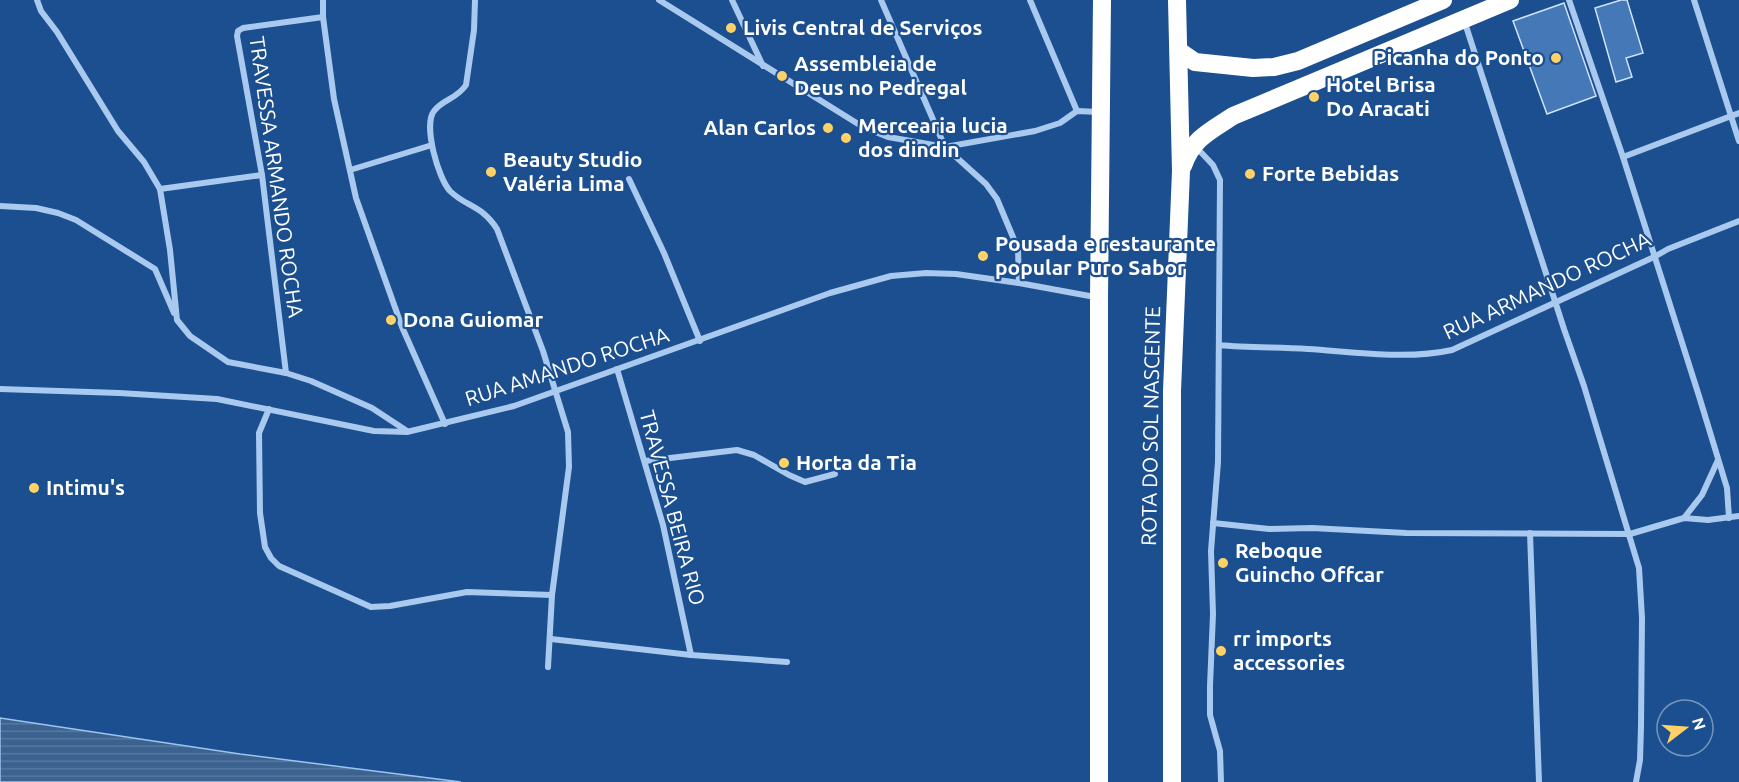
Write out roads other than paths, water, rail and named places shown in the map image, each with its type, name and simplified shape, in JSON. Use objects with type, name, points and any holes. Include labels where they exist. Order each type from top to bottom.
[{"type":"highway","points":[[1100,782],[1099,298],[1102,0]]},
{"type":"highway","name":"ROTA DO SOL NASCENTE","points":[[1172,782],[1172,391],[1181,171],[1177,0]]},
{"type":"highway","points":[[1179,51],[1195,62],[1253,68],[1274,67],[1298,61],[1443,0]]},
{"type":"highway","points":[[1181,171],[1187,152],[1193,144],[1243,111],[1510,0]]},
{"type":"street","points":[[37,0],[41,11],[57,32],[118,131],[144,162],[160,189],[170,250],[177,320]]},
{"type":"street","points":[[323,0],[323,17],[334,99],[356,198],[402,327],[445,424]]},
{"type":"street","points":[[475,0],[474,30],[466,85],[461,92],[434,111],[430,118],[432,145],[449,189],[485,213],[497,228],[543,351],[568,432],[569,467],[552,595],[548,667]]},
{"type":"street","points":[[659,0],[863,127],[888,137],[945,147],[1035,131],[1060,123],[1077,111],[1101,112]]},
{"type":"street","points":[[732,0],[763,66]]},
{"type":"street","points":[[881,0],[945,147],[986,184],[997,199],[1018,249],[1019,283]]},
{"type":"street","points":[[1030,0],[1077,111]]},
{"type":"street","points":[[1569,0],[1623,157],[1718,460],[1728,494],[1729,518]]},
{"type":"street","points":[[1694,0],[1739,141]]},
{"type":"street","name":"TRAVESSA ARMANDO ROCHA","points":[[286,373],[262,175],[252,109],[237,44],[238,30],[323,17]]},
{"type":"street","points":[[1464,20],[1584,386],[1639,568],[1642,618],[1640,760],[1636,782]]},
{"type":"street","points":[[1623,157],[1739,113]]},
{"type":"street","points":[[1193,144],[1213,165],[1220,180],[1218,462],[1211,551],[1214,614],[1210,656],[1210,715],[1220,751],[1221,782]]},
{"type":"street","points":[[350,170],[432,145]]},
{"type":"street","points":[[160,189],[262,175]]},
{"type":"street","points":[[629,179],[664,253],[700,340]]},
{"type":"street","points":[[0,206],[36,208],[76,220],[154,269],[177,320],[190,336],[228,362],[286,373],[311,381],[372,408],[407,432]]},
{"type":"street","name":"RUA ARMANDO ROCHA","points":[[1219,345],[1258,349],[1305,348],[1382,354],[1433,354],[1452,350],[1668,249],[1739,221]]},
{"type":"street","name":"RUA AMANDO ROCHA","points":[[0,389],[218,399],[374,431],[407,432],[514,406],[830,293],[891,276],[926,273],[1019,283],[1099,298]]},
{"type":"street","name":"TRAVESSA BEIRA RIO","points":[[617,369],[663,525],[691,655]]},
{"type":"street","points":[[269,409],[259,433],[260,513],[265,547],[279,566],[371,607],[390,606],[467,592],[552,595]]},
{"type":"street","points":[[645,461],[736,450],[754,454],[805,482],[835,474]]},
{"type":"street","points":[[1684,518],[1702,495],[1718,460]]},
{"type":"street","points":[[1213,523],[1269,529],[1630,534],[1684,518],[1739,516]]},
{"type":"street","points":[[1530,532],[1539,782]]},
{"type":"street","points":[[550,639],[691,655],[788,662]]},
{"type":"water","points":[[0,718],[240,754],[461,782],[0,782]]},
{"type":"place","name":"Livis Central de Serviços","points":[[731,28]]},
{"type":"place","name":"Picanha do Ponto","points":[[1556,58]]},
{"type":"place","name":"Assembleia de Deus no Pedregal","points":[[782,76]]},
{"type":"place","name":"Hotel Brisa Do Aracati","points":[[1314,97]]},
{"type":"place","name":"Alan Carlos","points":[[828,128]]},
{"type":"place","name":"Mercearia lucia dos dindin","points":[[846,138]]},
{"type":"place","name":"Beauty Studio Valéria Lima","points":[[491,172]]},
{"type":"place","name":"Forte Bebidas","points":[[1250,174]]},
{"type":"place","name":"Pousada e restaurante popular Puro Sabor","points":[[983,256]]},
{"type":"place","name":"Dona Guiomar","points":[[391,320]]},
{"type":"place","name":"Horta da Tia","points":[[784,463]]},
{"type":"place","name":"Intimu's","points":[[34,488]]},
{"type":"place","name":"Reboque Guincho Offcar","points":[[1223,563]]},
{"type":"place","name":"rr imports accessories","points":[[1221,651]]}]
